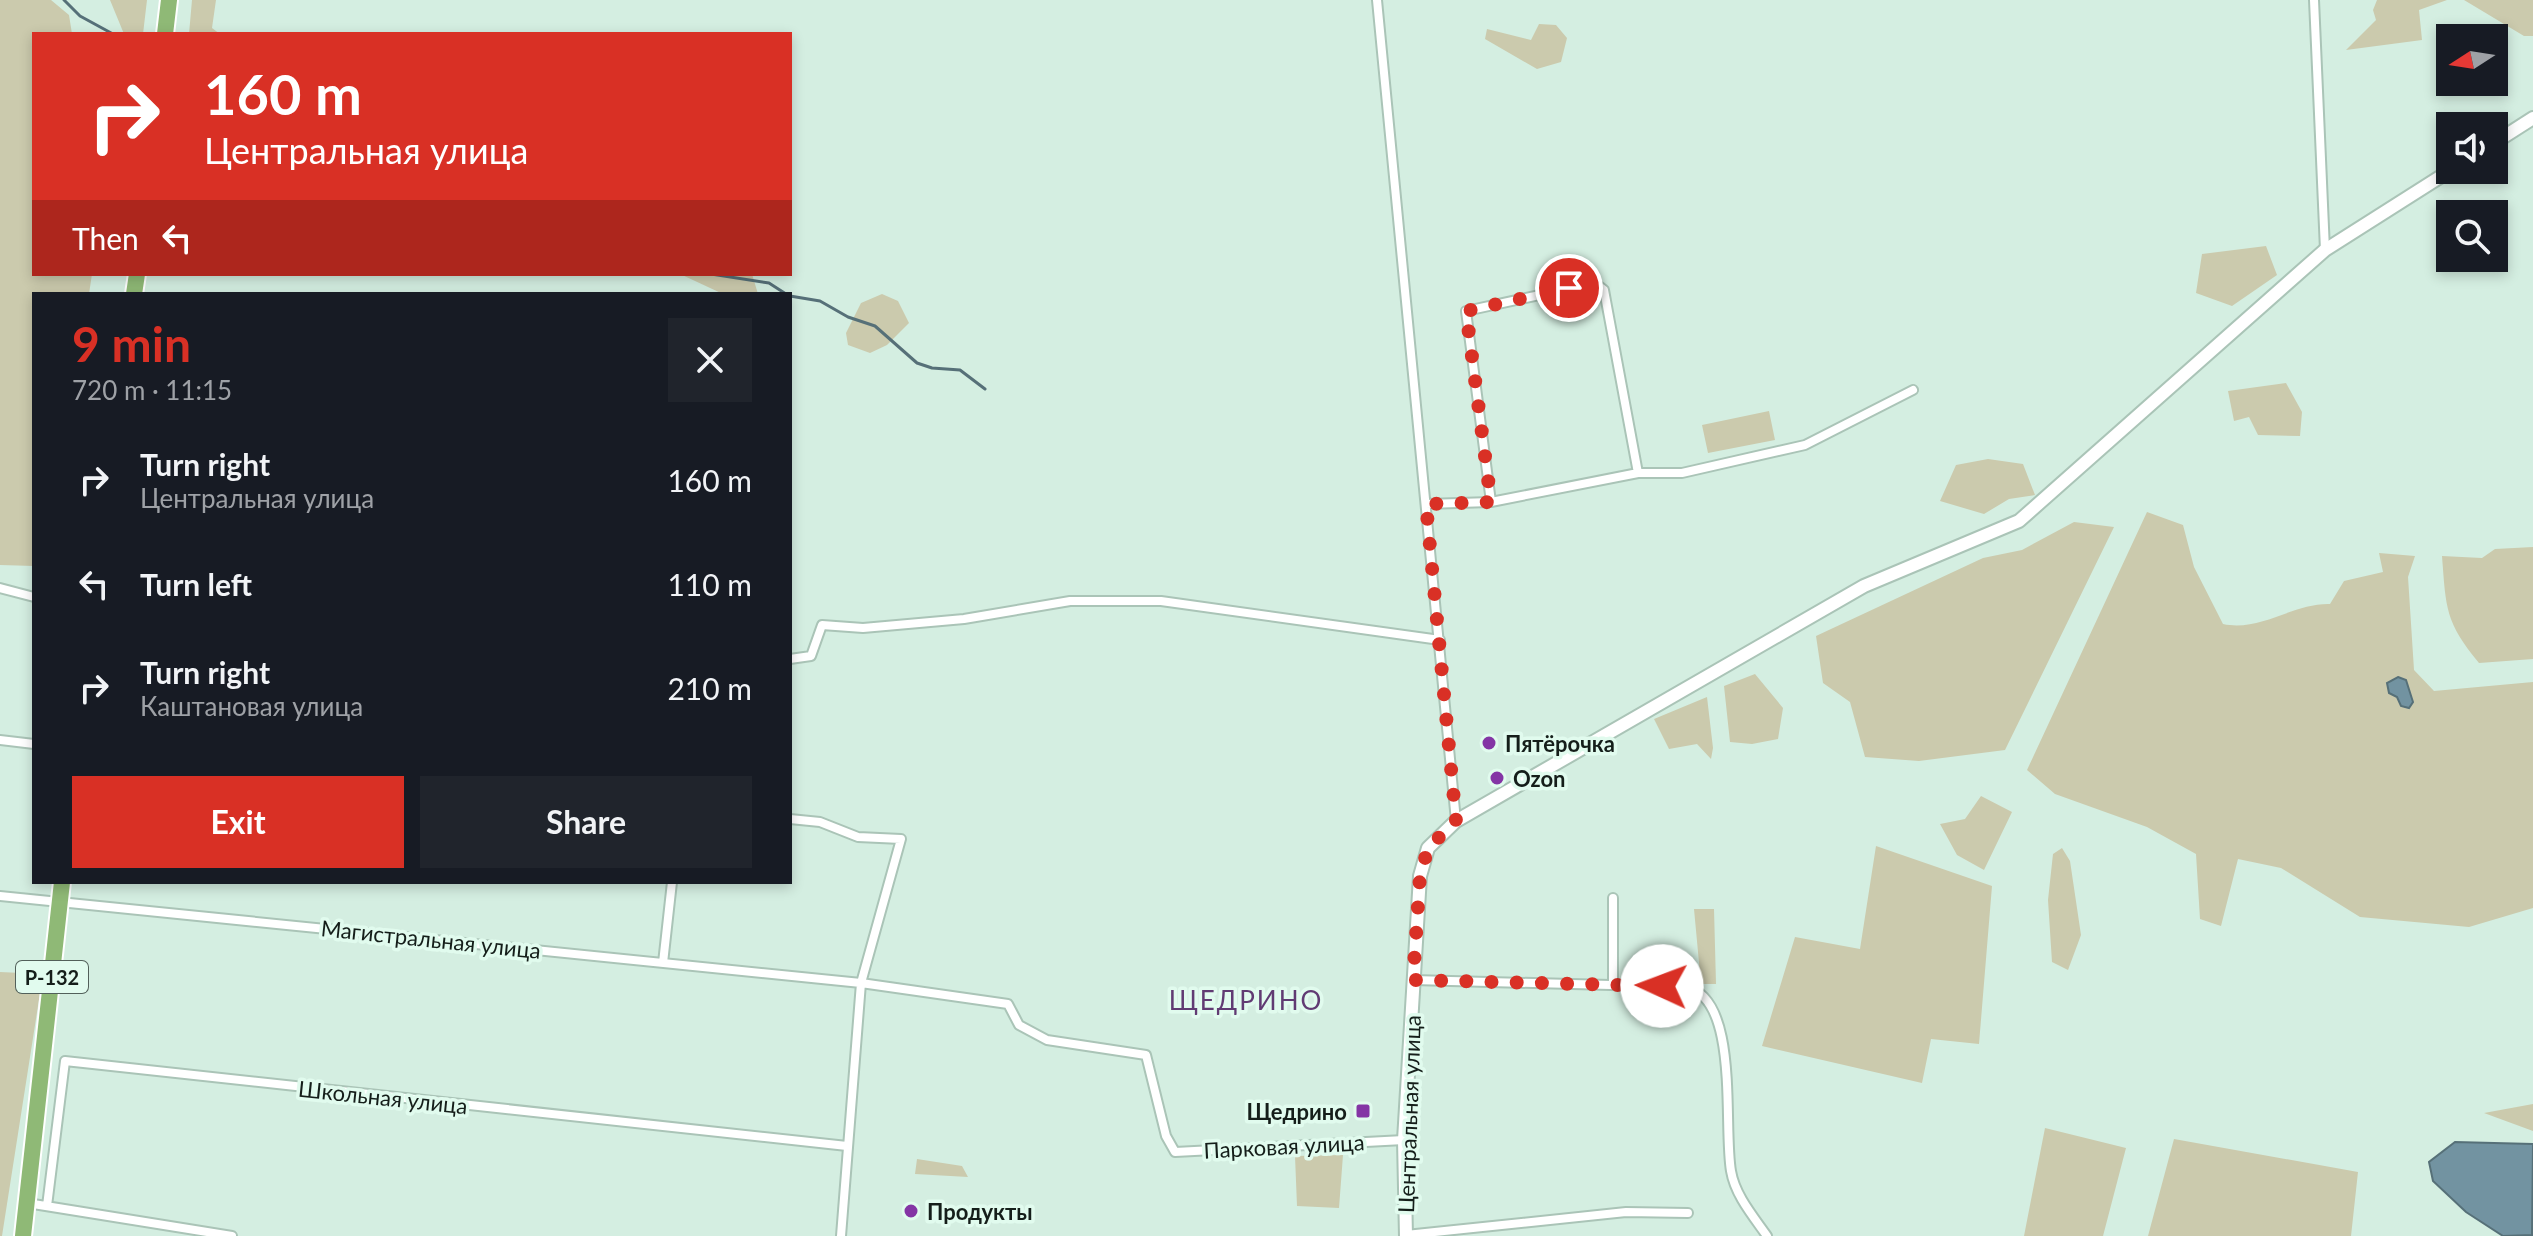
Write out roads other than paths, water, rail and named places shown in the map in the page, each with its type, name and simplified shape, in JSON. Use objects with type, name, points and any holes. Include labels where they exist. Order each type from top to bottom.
[{"type":"highway","points":[[165,32],[169,0]]},
{"type":"highway","name":"Р-132","points":[[23,1236],[62,884]]},
{"type":"street","points":[[1377,0],[1456,821]]},
{"type":"street","points":[[2314,0],[2325,250]]},
{"type":"street","points":[[2508,134],[2533,118]]},
{"type":"street","name":"Центральная улица","points":[[1406,1236],[1404,1140],[1413,980],[1420,876],[1428,848],[1456,821],[1864,586],[2019,521],[2325,250],[2436,180]]},
{"type":"street","points":[[1491,502],[1466,311],[1595,283],[1604,290],[1638,473]]},
{"type":"street","points":[[1426,504],[1491,502],[1638,473],[1682,473],[1805,445],[1913,390]]},
{"type":"street","points":[[0,588],[32,596]]},
{"type":"street","points":[[792,659],[811,656],[822,625],[863,628],[972,618],[1070,601],[1161,601],[1440,640]]},
{"type":"street","points":[[0,740],[32,744]]},
{"type":"street","points":[[792,819],[820,822],[858,837],[901,839],[861,983],[841,1236]]},
{"type":"street","points":[[663,963],[672,884]]},
{"type":"street","name":"Магистральная улица","points":[[0,896],[861,983],[1008,1004],[1019,1025],[1047,1040]]},
{"type":"street","points":[[1613,898],[1613,984]]},
{"type":"street","points":[[1413,980],[1696,989],[1713,1007],[1723,1038],[1731,1173],[1742,1200],[1767,1236]]},
{"type":"street","name":"Парковая улица","points":[[1047,1040],[1146,1055],[1166,1136],[1175,1152],[1404,1140]]},
{"type":"street","name":"Школьная улица","points":[[47,1206],[65,1061],[847,1146]]},
{"type":"street","points":[[27,1203],[232,1236]]},
{"type":"street","points":[[1406,1236],[1626,1212],[1688,1213]]},
{"type":"water","points":[[2398,677],[2406,680],[2413,702],[2409,708],[2401,706],[2397,697],[2389,693],[2387,683]]},
{"type":"water","points":[[2455,1142],[2533,1144],[2532,1235],[2503,1236],[2466,1212],[2433,1181],[2429,1162]]},
{"type":"waterway","points":[[64,0],[80,16],[109,32]]},
{"type":"waterway","points":[[724,276],[769,283],[783,292]]},
{"type":"waterway","points":[[792,296],[820,301],[848,317],[875,326],[917,363],[932,368],[960,370],[985,389]]},
{"type":"place","name":"Пятёрочка","points":[[1489,743]]},
{"type":"place","name":"Ozon","points":[[1497,778]]},
{"type":"place","name":"Щедрино","points":[[1363,1111]]},
{"type":"place","name":"Продукты","points":[[911,1211]]},
{"type":"district","name":"ЩЕДРИНО","points":[[1246,1000]]}]
